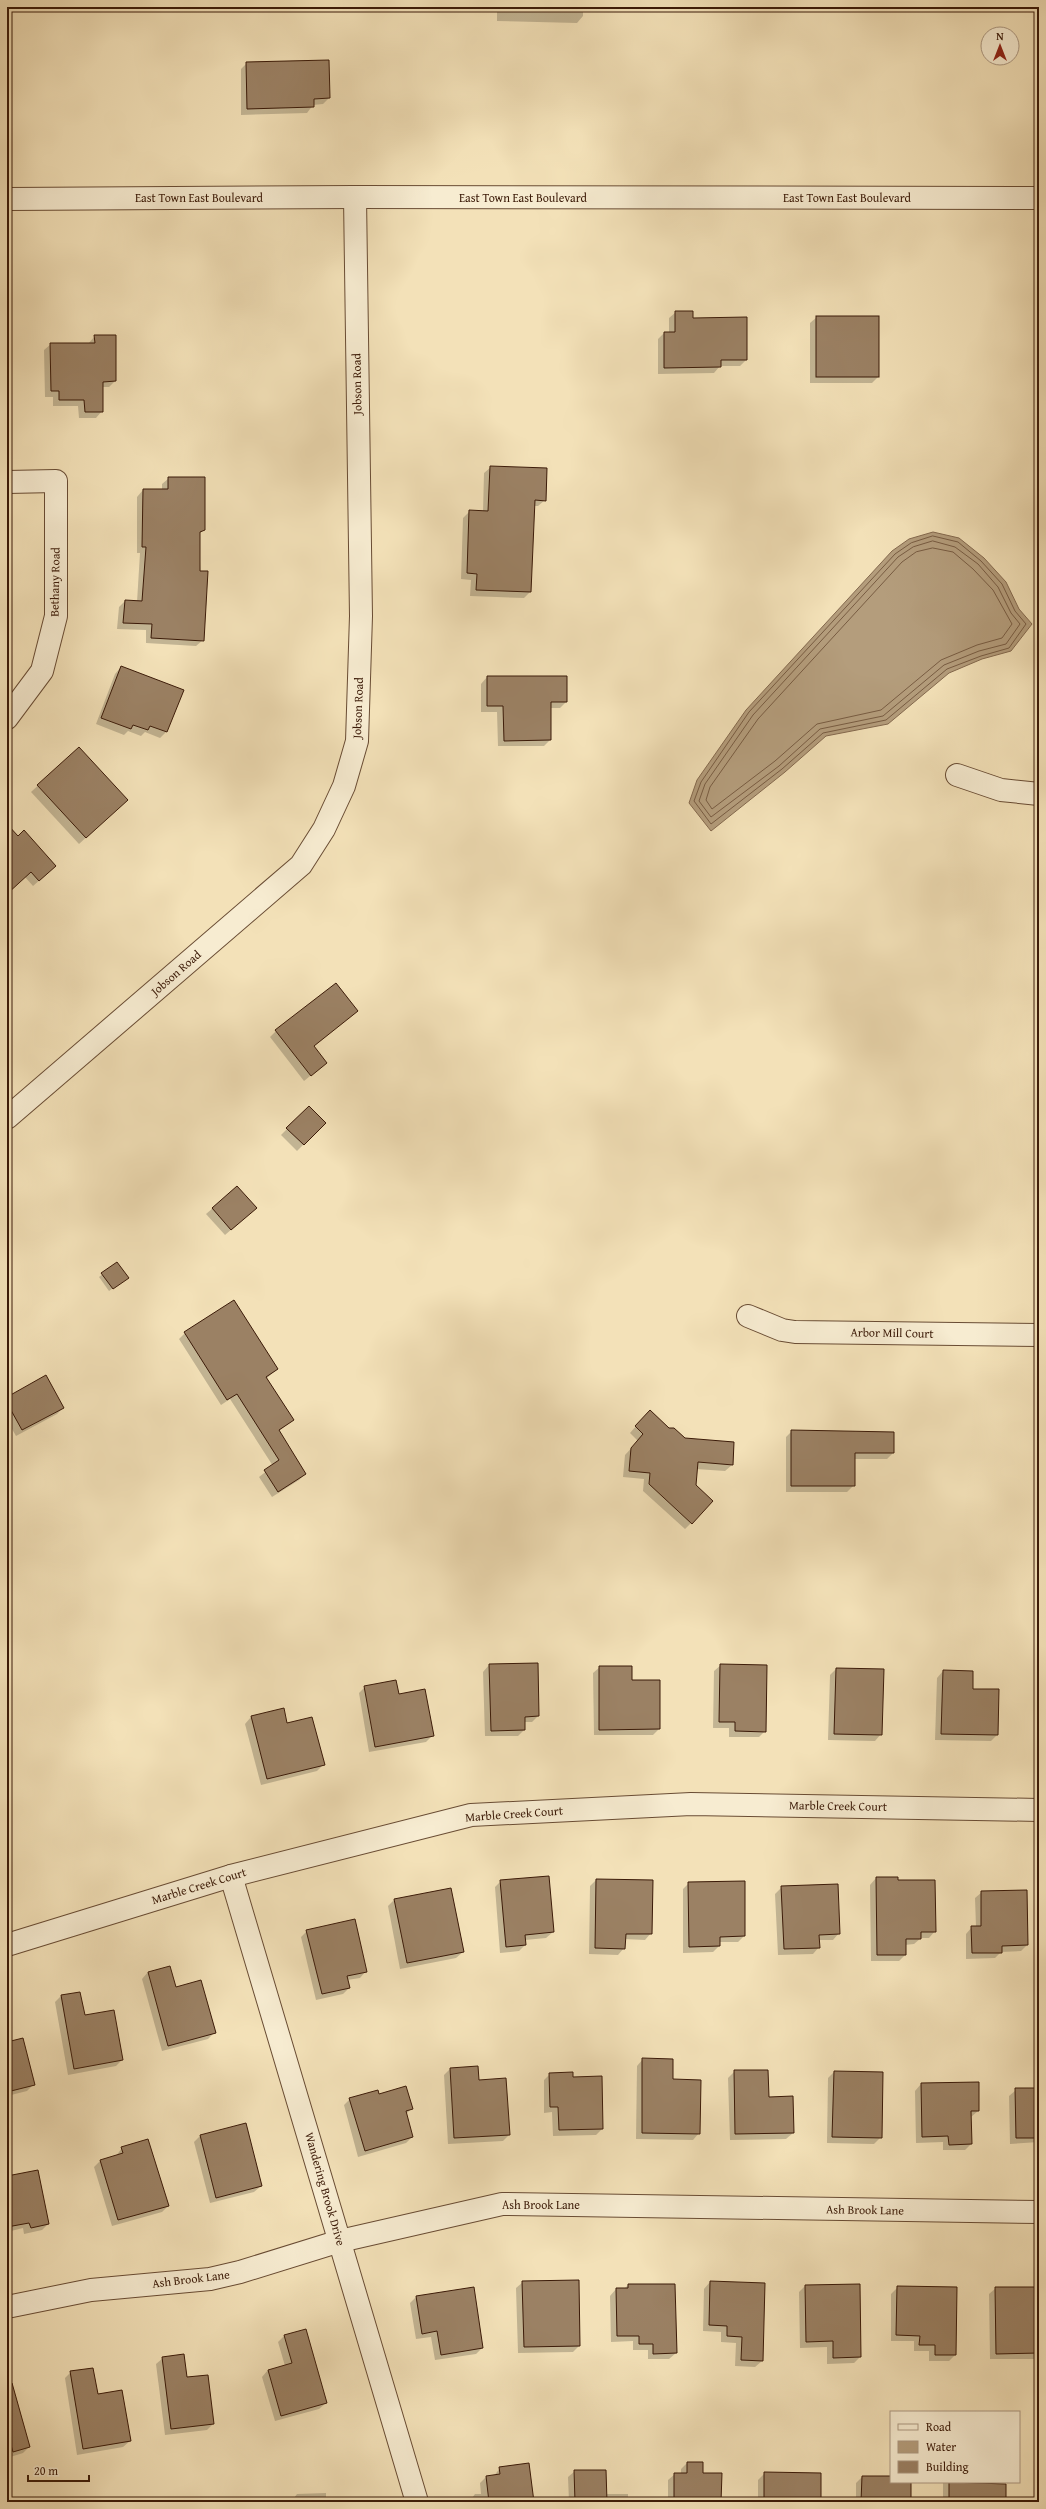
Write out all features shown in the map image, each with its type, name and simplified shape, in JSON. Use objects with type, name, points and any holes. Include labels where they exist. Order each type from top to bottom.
[{"type":"street","name":"East Town East Boulevard","points":[[7,200],[355,197],[1039,198]]},
{"type":"street","name":"Jobson Road","points":[[7,1118],[302,865],[324,829],[344,786],[357,740],[361,616],[355,197]]},
{"type":"street","name":"Bethany Road","points":[[7,482],[56,481],[56,616],[42,671],[7,718]]},
{"type":"street","points":[[957,775],[1001,790],[1039,794]]},
{"type":"street","name":"Arbor Mill Court","points":[[748,1316],[782,1330],[795,1332],[1039,1335]]},
{"type":"street","name":"Marble Creek Court","points":[[7,1945],[231,1876],[471,1815],[691,1804],[1039,1810]]},
{"type":"street","name":"Wandering Brook Drive","points":[[231,1876],[417,2502]]},
{"type":"street","name":"Ash Brook Lane","points":[[7,2307],[91,2290],[210,2279],[240,2272],[340,2241],[502,2204],[1039,2212]]},
{"type":"water","points":[[933,532],[959,538],[984,558],[1006,582],[1019,609],[1032,624],[1011,651],[982,659],[949,673],[888,724],[826,736],[785,772],[711,831],[689,803],[697,780],[746,710],[892,551],[909,539]]},
{"type":"building","points":[[329,60],[330,98],[314,99],[314,107],[247,109],[246,62]]},
{"type":"building","points":[[675,311],[693,311],[693,318],[747,317],[747,360],[721,360],[721,367],[664,368],[664,332],[675,332]]},
{"type":"building","points":[[816,316],[879,316],[879,377],[816,377]]},
{"type":"building","points":[[94,335],[116,335],[116,381],[103,382],[103,412],[85,412],[84,400],[59,400],[59,391],[51,391],[50,343],[95,343]]},
{"type":"building","points":[[490,466],[547,468],[546,501],[535,500],[531,592],[476,590],[477,574],[467,573],[469,510],[488,511]]},
{"type":"building","points":[[168,477],[205,477],[205,530],[200,532],[200,571],[208,571],[204,641],[151,638],[152,624],[123,623],[125,600],[142,601],[146,547],[142,547],[143,489],[168,489]]},
{"type":"building","points":[[121,666],[184,690],[167,732],[150,726],[148,730],[133,725],[131,729],[101,718]]},
{"type":"building","points":[[487,676],[567,676],[567,702],[551,702],[551,740],[504,741],[503,706],[487,706]]},
{"type":"building","points":[[79,747],[128,800],[86,838],[37,785]]},
{"type":"building","points":[[7,824],[18,836],[24,830],[56,866],[39,881],[31,872],[7,894]]},
{"type":"building","points":[[336,983],[358,1011],[314,1046],[327,1063],[311,1076],[275,1030]]},
{"type":"building","points":[[309,1106],[326,1123],[304,1145],[286,1128]]},
{"type":"building","points":[[237,1186],[257,1208],[231,1230],[212,1208]]},
{"type":"building","points":[[117,1262],[129,1278],[113,1289],[101,1273]]},
{"type":"building","points":[[234,1300],[278,1369],[266,1377],[294,1420],[279,1430],[306,1474],[278,1492],[264,1470],[279,1460],[237,1394],[227,1400],[184,1332]]},
{"type":"building","points":[[46,1375],[64,1408],[22,1430],[7,1403],[7,1397]]},
{"type":"building","points":[[650,1410],[669,1428],[674,1428],[685,1438],[734,1442],[733,1465],[698,1462],[696,1485],[713,1501],[692,1524],[649,1484],[650,1473],[629,1471],[631,1448],[643,1434],[635,1426]]},
{"type":"building","points":[[791,1430],[894,1432],[894,1453],[855,1453],[855,1486],[791,1486]]},
{"type":"building","points":[[538,1663],[539,1716],[525,1717],[525,1730],[491,1731],[489,1664]]},
{"type":"building","points":[[720,1664],[767,1665],[766,1732],[735,1731],[735,1722],[719,1722]]},
{"type":"building","points":[[599,1666],[632,1666],[632,1680],[660,1680],[660,1729],[599,1730]]},
{"type":"building","points":[[836,1668],[884,1669],[882,1735],[834,1734]]},
{"type":"building","points":[[943,1670],[973,1671],[973,1689],[999,1689],[998,1735],[941,1734]]},
{"type":"building","points":[[396,1680],[399,1694],[425,1689],[434,1736],[375,1747],[364,1686]]},
{"type":"building","points":[[284,1708],[287,1723],[312,1717],[325,1765],[267,1779],[251,1716]]},
{"type":"building","points":[[549,1876],[554,1932],[525,1935],[526,1945],[506,1947],[500,1880]]},
{"type":"building","points":[[876,1877],[898,1877],[898,1880],[935,1880],[936,1932],[921,1932],[921,1939],[906,1939],[906,1955],[877,1955]]},
{"type":"building","points":[[596,1879],[653,1880],[652,1934],[626,1934],[625,1949],[595,1948]]},
{"type":"building","points":[[745,1881],[745,1936],[720,1937],[720,1946],[689,1947],[688,1882]]},
{"type":"building","points":[[838,1884],[840,1934],[819,1935],[820,1948],[784,1949],[781,1886]]},
{"type":"building","points":[[451,1888],[464,1952],[407,1963],[394,1899]]},
{"type":"building","points":[[1027,1890],[1028,1945],[1002,1946],[1002,1953],[972,1953],[971,1926],[981,1926],[981,1891]]},
{"type":"building","points":[[355,1919],[367,1972],[347,1976],[350,1988],[322,1994],[306,1930]]},
{"type":"building","points":[[170,1966],[176,1987],[201,1980],[216,2033],[168,2046],[148,1972]]},
{"type":"building","points":[[80,1992],[85,2015],[114,2010],[123,2060],[74,2069],[61,1995]]},
{"type":"building","points":[[23,2038],[35,2085],[7,2092],[7,2042]]},
{"type":"building","points":[[642,2058],[673,2059],[673,2079],[701,2080],[700,2134],[642,2133]]},
{"type":"building","points":[[478,2066],[479,2080],[506,2078],[510,2135],[454,2138],[450,2068]]},
{"type":"building","points":[[734,2070],[768,2070],[769,2097],[793,2096],[794,2133],[735,2134]]},
{"type":"building","points":[[834,2071],[883,2072],[882,2138],[832,2137]]},
{"type":"building","points":[[573,2072],[573,2077],[602,2076],[603,2129],[559,2130],[558,2107],[550,2107],[549,2073]]},
{"type":"building","points":[[979,2082],[979,2111],[971,2111],[972,2144],[949,2145],[948,2136],[922,2137],[921,2083]]},
{"type":"building","points":[[406,2086],[413,2109],[406,2111],[413,2137],[365,2151],[349,2098],[378,2090],[379,2094]]},
{"type":"building","points":[[1015,2088],[1039,2088],[1039,2136],[1036,2136],[1036,2138],[1016,2138]]},
{"type":"building","points":[[246,2123],[262,2186],[216,2198],[200,2135]]},
{"type":"building","points":[[148,2139],[169,2206],[118,2220],[100,2160],[123,2153],[121,2147]]},
{"type":"building","points":[[38,2170],[49,2224],[31,2228],[29,2223],[7,2227],[7,2176]]},
{"type":"building","points":[[579,2280],[580,2346],[524,2347],[522,2281]]},
{"type":"building","points":[[710,2281],[765,2283],[763,2361],[741,2360],[742,2337],[727,2336],[727,2326],[709,2325]]},
{"type":"building","points":[[628,2284],[675,2284],[677,2353],[653,2354],[653,2344],[639,2344],[639,2336],[617,2336],[616,2288],[628,2288]]},
{"type":"building","points":[[860,2284],[861,2357],[833,2358],[833,2341],[806,2342],[805,2285]]},
{"type":"building","points":[[897,2286],[957,2287],[956,2355],[935,2355],[935,2345],[919,2345],[920,2336],[896,2335]]},
{"type":"building","points":[[474,2287],[483,2348],[441,2355],[437,2331],[422,2334],[416,2296]]},
{"type":"building","points":[[995,2287],[1039,2287],[1039,2353],[996,2354]]},
{"type":"building","points":[[306,2329],[327,2403],[281,2416],[268,2370],[292,2363],[284,2335]]},
{"type":"building","points":[[184,2354],[187,2377],[208,2375],[214,2424],[171,2429],[162,2357]]},
{"type":"building","points":[[93,2368],[98,2394],[122,2390],[131,2441],[83,2449],[70,2371]]},
{"type":"building","points":[[7,2383],[12,2383],[30,2447],[13,2452],[7,2431]]},
{"type":"building","points":[[687,2462],[703,2462],[703,2473],[722,2473],[721,2502],[674,2502],[674,2473],[687,2473]]},
{"type":"building","points":[[529,2463],[534,2502],[489,2502],[486,2476],[500,2474],[499,2467]]},
{"type":"building","points":[[574,2470],[606,2470],[607,2502],[575,2502]]},
{"type":"building","points":[[764,2472],[821,2473],[821,2502],[772,2502],[772,2500],[764,2500]]},
{"type":"building","points":[[862,2476],[890,2476],[890,2483],[911,2483],[911,2502],[861,2502]]},
{"type":"building","points":[[949,2483],[1006,2484],[1006,2502],[949,2502]]}]
